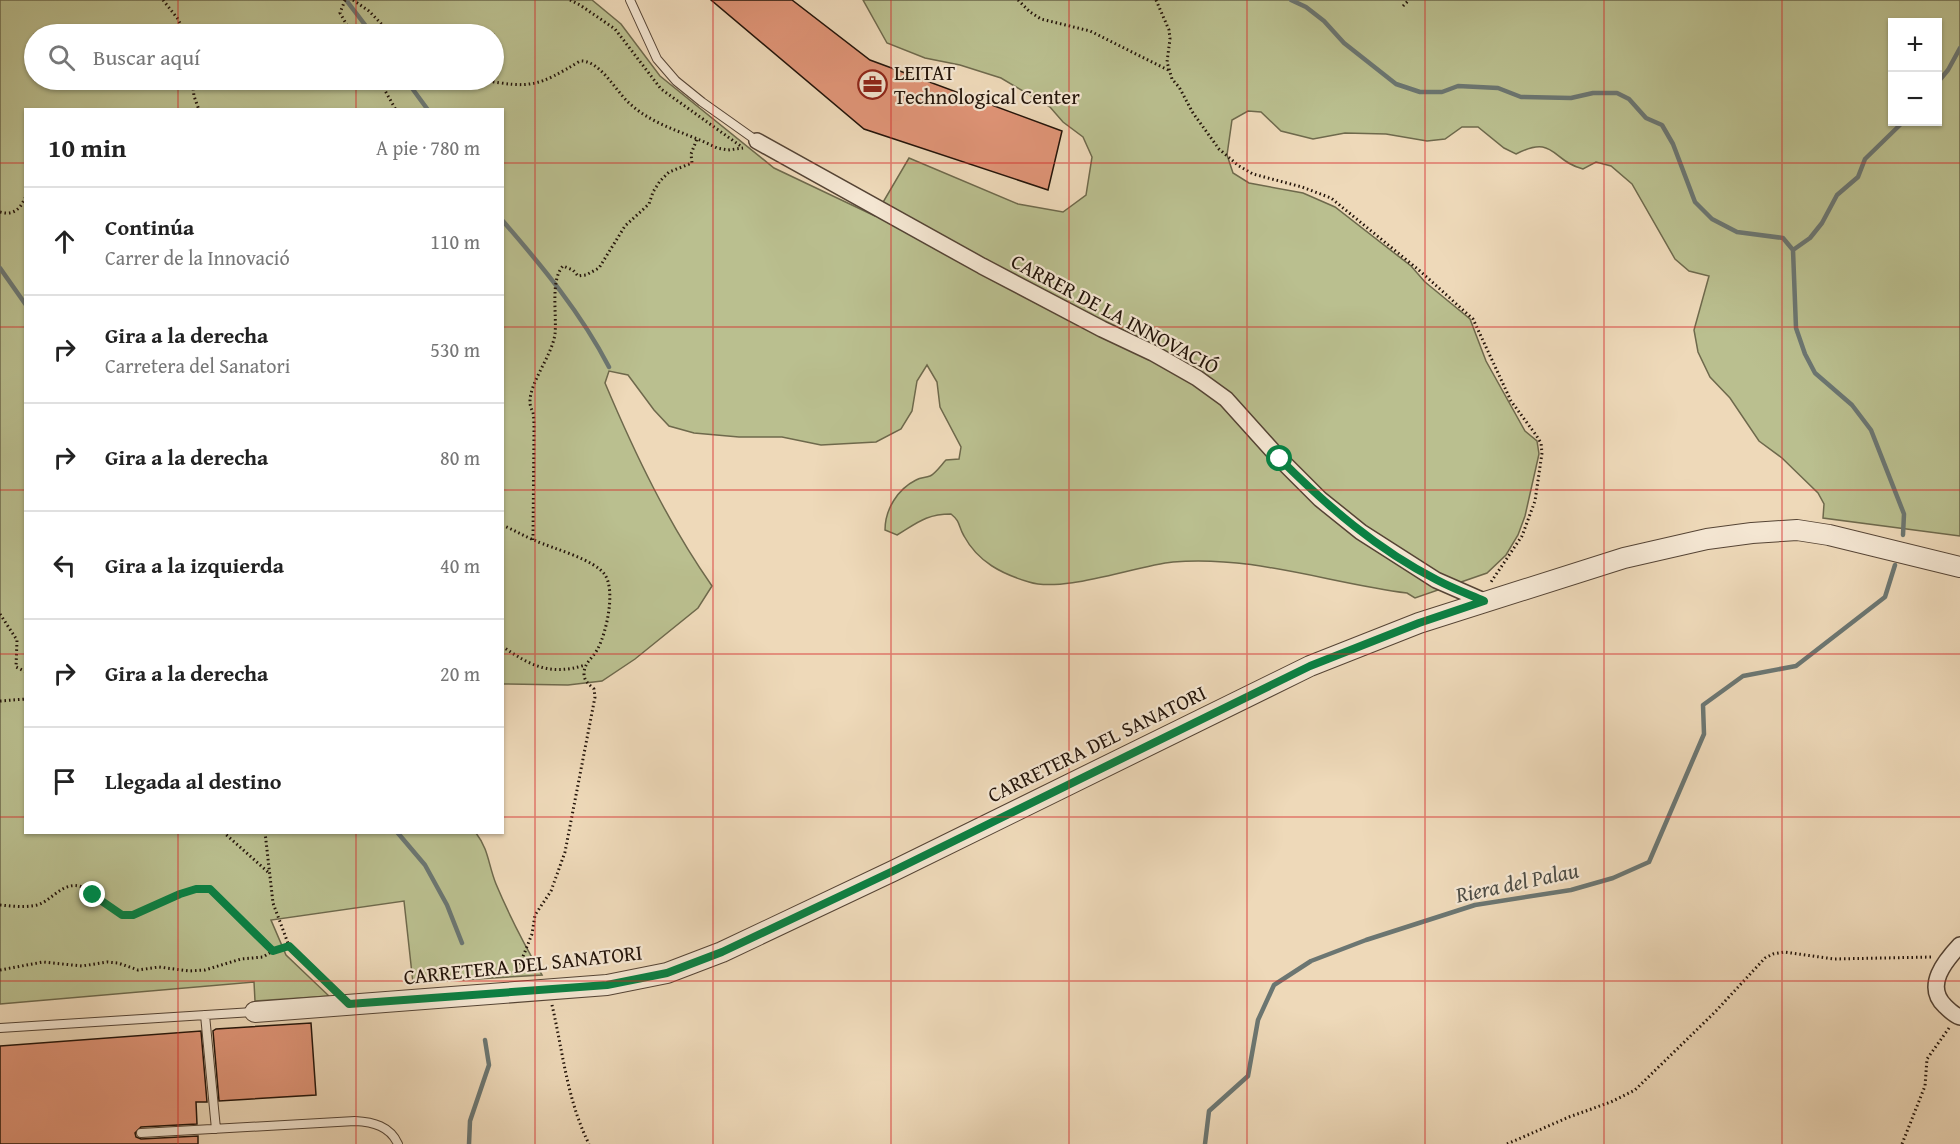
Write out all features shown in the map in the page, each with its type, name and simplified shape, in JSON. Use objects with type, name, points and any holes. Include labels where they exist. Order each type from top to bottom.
[{"type":"street","name":"CARRER DE LA INNOVACIÓ","points":[[750,144],[1197,378],[1226,399],[1320,499],[1361,532],[1436,580],[1485,601]]},
{"type":"street","name":"CARRETERA DEL SANATORI","points":[[255,1012],[607,985],[667,973],[722,952],[893,871],[1310,666],[1419,623],[1624,558],[1707,539],[1797,530],[1960,567]]},
{"type":"street","points":[[1958,1016],[1942,1004],[1936,991],[1936,977],[1960,945]]},
{"type":"lane","points":[[630,0],[657,59],[676,81],[750,144]]},
{"type":"lane","points":[[0,1028],[255,1012]]},
{"type":"lane","points":[[205,1015],[216,1129]]},
{"type":"lane","points":[[141,1133],[355,1121],[378,1125],[394,1136],[398,1144]]},
{"type":"path","points":[[163,0],[180,24]]},
{"type":"path","points":[[345,0],[340,13],[346,24]]},
{"type":"path","points":[[353,0],[359,2],[381,24]]},
{"type":"path","points":[[1018,0],[1041,19],[1090,31],[1168,70]]},
{"type":"path","points":[[1156,0],[1169,30],[1168,70],[1193,113],[1219,149],[1239,166],[1253,174],[1302,187],[1331,198],[1420,271],[1473,319],[1511,401],[1536,435],[1542,453],[1534,501],[1522,536],[1495,573],[1485,601]]},
{"type":"path","points":[[1403,6],[1409,0]]},
{"type":"path","points":[[504,84],[534,85],[580,61],[587,61],[598,67],[616,90],[640,112],[660,124],[717,148],[728,150],[750,144]]},
{"type":"path","points":[[193,90],[198,108]]},
{"type":"path","points":[[384,90],[395,108]]},
{"type":"path","points":[[533,540],[534,414],[530,404],[532,392],[551,350],[555,334],[558,271],[563,266],[573,270],[578,276],[586,275],[599,268],[625,226],[649,204],[660,181],[669,172],[692,163],[691,154],[697,139]]},
{"type":"path","points":[[0,212],[6,214],[15,212],[24,200]]},
{"type":"path","points":[[504,526],[533,540],[579,557],[605,575],[610,598],[608,619],[597,650],[585,665],[585,681],[594,688],[594,697],[577,798],[558,876],[535,915],[532,934],[520,964],[522,992]]},
{"type":"path","points":[[0,614],[17,640],[15,667],[24,671]]},
{"type":"path","points":[[504,647],[531,665],[543,668],[575,668],[585,665]]},
{"type":"path","points":[[0,701],[24,699]]},
{"type":"path","points":[[225,834],[270,874]]},
{"type":"path","points":[[265,834],[273,903],[289,946],[349,1004]]},
{"type":"path","points":[[0,905],[17,907],[39,905],[56,891],[81,886],[122,915],[133,915],[180,894],[196,889],[210,889],[273,951]]},
{"type":"path","points":[[0,970],[44,962],[82,966],[107,962],[138,970],[159,967],[189,971],[204,970],[241,958],[263,957],[289,946]]},
{"type":"path","points":[[1507,1144],[1635,1090],[1715,1012],[1766,958],[1773,954],[1784,952],[1834,959],[1881,960],[1949,957]]},
{"type":"path","points":[[549,990],[569,1092],[589,1144]]},
{"type":"path","points":[[1902,1144],[1924,1086],[1927,1059],[1958,1016]]},
{"type":"green space","points":[[0,0],[592,0],[621,24],[660,76],[774,168],[875,216],[909,158],[1018,204],[1063,212],[1086,195],[1092,157],[1083,137],[1063,122],[1050,107],[1001,78],[960,65],[925,58],[887,43],[863,0],[1960,0],[1960,536],[1823,518],[1824,504],[1818,493],[1782,458],[1759,441],[1730,398],[1710,377],[1698,352],[1694,330],[1709,276],[1689,271],[1675,259],[1632,184],[1611,166],[1596,162],[1583,169],[1546,148],[1538,147],[1516,154],[1504,148],[1478,127],[1462,127],[1445,139],[1427,141],[1386,134],[1345,133],[1313,139],[1281,131],[1261,112],[1248,111],[1232,120],[1227,155],[1233,173],[1249,183],[1303,193],[1335,207],[1411,266],[1425,282],[1470,319],[1486,361],[1525,431],[1537,441],[1539,454],[1525,516],[1518,535],[1506,555],[1487,573],[1415,598],[1407,593],[1232,562],[1173,562],[1079,582],[1043,584],[1029,582],[1000,571],[984,560],[970,545],[951,514],[928,517],[897,535],[885,530],[887,515],[898,494],[909,484],[932,475],[946,460],[959,459],[961,447],[940,407],[937,382],[927,365],[917,381],[912,411],[901,429],[876,442],[821,445],[782,437],[739,437],[694,433],[669,426],[628,375],[609,371],[605,383],[640,462],[681,538],[712,586],[698,608],[635,659],[602,681],[568,685],[504,684],[504,108],[24,108],[24,834],[477,834],[486,851],[506,907],[542,975],[413,983],[404,901],[271,920],[286,955],[329,996],[255,1001],[254,982],[0,1004]]},
{"type":"building","name":"LEITAT Technological Center","points":[[711,0],[792,0],[870,60],[1062,131],[1048,190],[864,129]]},
{"type":"building","points":[[311,1023],[316,1095],[219,1101],[213,1031]]},
{"type":"building","points":[[201,1031],[207,1102],[196,1102],[197,1124],[141,1127],[135,1133],[136,1137],[141,1139],[198,1136],[198,1144],[0,1144],[0,1046]]},
{"type":"waterway","points":[[346,0],[364,24]]},
{"type":"waterway","points":[[1291,0],[1306,7],[1324,21],[1344,43],[1396,84],[1420,92],[1442,92],[1458,86],[1498,88],[1521,97],[1571,98],[1593,93],[1617,93],[1629,99],[1646,118],[1662,125],[1673,144],[1695,202],[1712,219],[1737,232],[1783,238],[1793,250]]},
{"type":"waterway","points":[[1942,77],[1960,48]]},
{"type":"waterway","points":[[413,90],[427,108]]},
{"type":"waterway","points":[[1899,126],[1865,159],[1858,177],[1837,195],[1822,223],[1810,238],[1793,250],[1796,328],[1805,354],[1815,373],[1852,405],[1871,430],[1904,514],[1903,535]]},
{"type":"waterway","points":[[504,222],[546,272],[573,309],[609,367]]},
{"type":"waterway","points":[[0,268],[24,302]]},
{"type":"waterway","name":"Riera del Palau","points":[[1205,1144],[1209,1111],[1248,1076],[1258,1020],[1274,985],[1311,961],[1366,940],[1475,905],[1571,890],[1613,878],[1649,862],[1704,734],[1703,705],[1743,676],[1796,666],[1885,597],[1895,565]]},
{"type":"waterway","points":[[399,834],[425,865],[447,905],[462,943]]},
{"type":"waterway","points":[[469,1144],[470,1121],[489,1065],[485,1040]]},
{"type":"place","name":"LEITAT Technological Center","points":[[873,85]]},
{"type":"route","points":[[93,895],[122,915],[133,915],[180,894],[196,889],[210,889],[273,951],[289,946],[349,1004],[607,985],[639,980],[689,965],[722,952],[893,871],[1310,666],[1419,623],[1484,601],[1436,580],[1361,532],[1320,499],[1280,459]]}]
